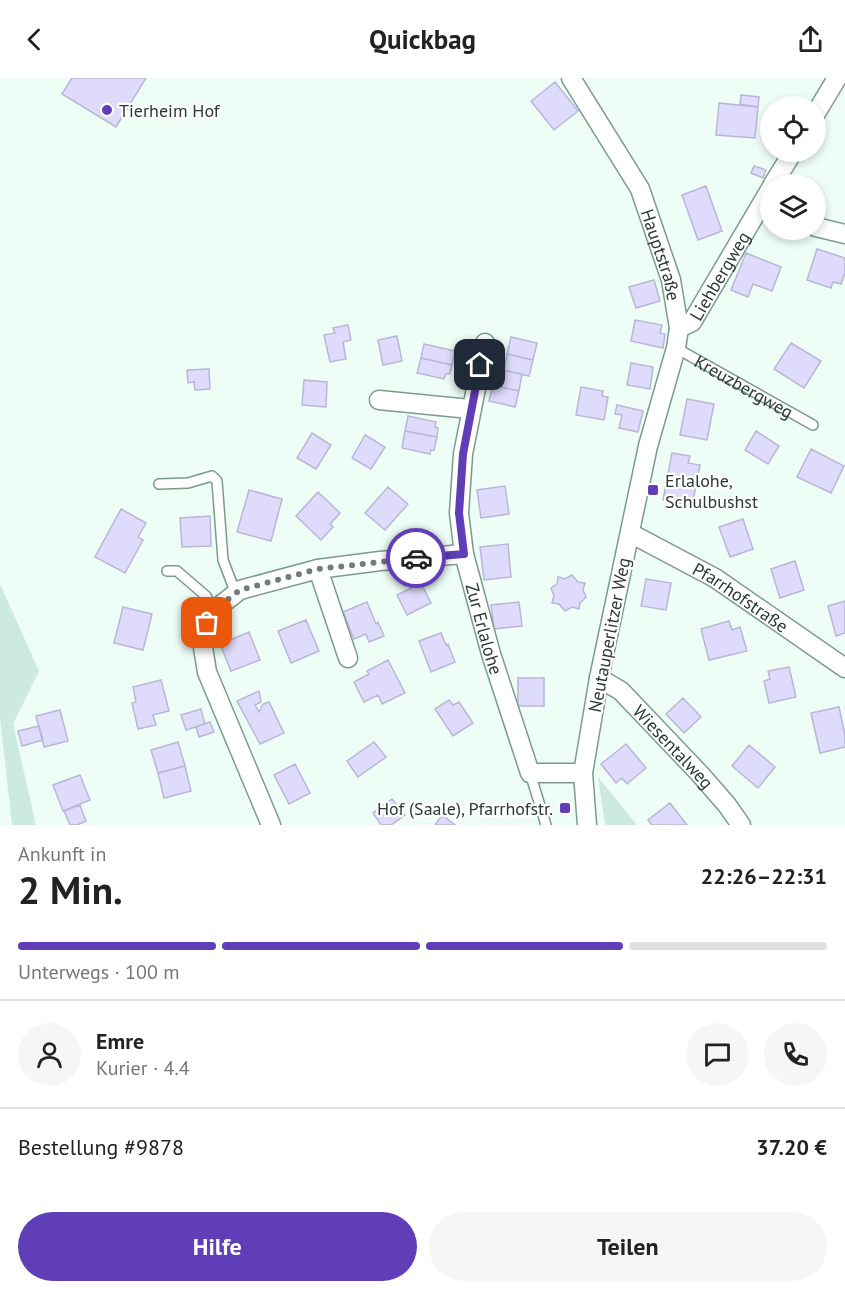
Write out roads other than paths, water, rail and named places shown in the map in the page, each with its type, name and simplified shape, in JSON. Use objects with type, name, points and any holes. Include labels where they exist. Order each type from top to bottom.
[{"type":"street","name":"Hauptstraße","points":[[571,78],[640,189],[671,280],[679,328],[676,348],[648,446]]},
{"type":"street","points":[[826,96],[837,78]]},
{"type":"street","name":"Liehbergweg","points":[[679,328],[693,322],[760,221]]},
{"type":"street","points":[[826,229],[845,234]]},
{"type":"street","name":"Zur Erlalohe","points":[[485,343],[470,409],[463,454],[459,513],[464,554],[491,654],[530,773]]},
{"type":"street","points":[[379,400],[470,409]]},
{"type":"street","name":"Neutauperlitzer Weg","points":[[587,825],[583,773],[598,678],[648,446]]},
{"type":"street","name":"Pfarrhofstraße","points":[[630,533],[715,578],[845,668]]},
{"type":"street","points":[[271,825],[207,672],[202,641],[207,623],[222,604],[240,590],[318,569],[464,554]]},
{"type":"street","points":[[318,569],[348,658]]},
{"type":"street","name":"Wiesentalweg","points":[[598,678],[621,691],[700,774],[741,825]]},
{"type":"street","points":[[530,773],[583,773]]},
{"type":"lane","name":"Kreuzbergweg","points":[[676,348],[813,425]]},
{"type":"lane","points":[[159,484],[189,483],[212,476],[217,482],[224,560],[236,594]]},
{"type":"lane","points":[[167,571],[177,571],[206,596],[215,612]]},
{"type":"lane","name":"Zur Erlalohe","points":[[530,773],[546,825]]},
{"type":"place","name":"Tierheim Hof","points":[[107,110]]},
{"type":"place","name":"Erlalohe, Schulbushst","points":[[653,490]]},
{"type":"place","name":"Hof (Saale), Pfarrhofstr.","points":[[565,808]]}]
